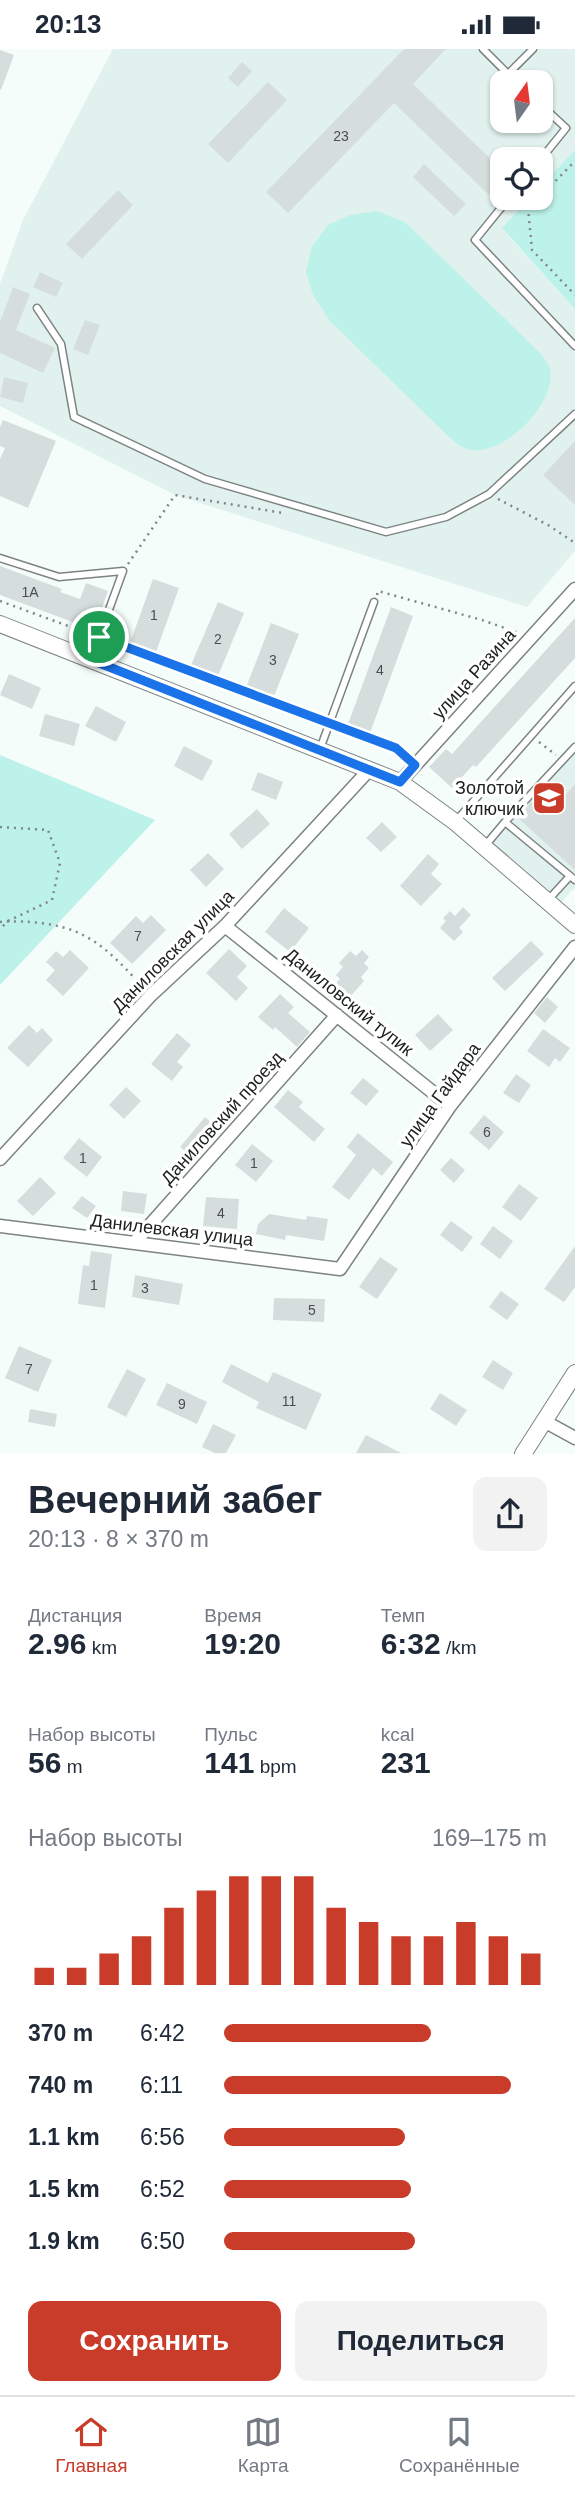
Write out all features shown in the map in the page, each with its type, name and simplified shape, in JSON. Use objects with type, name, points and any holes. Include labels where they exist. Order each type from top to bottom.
[{"type":"street","name":"улица Разина","points":[[400,782],[575,589]]},
{"type":"street","points":[[0,624],[400,782],[455,822],[575,925]]},
{"type":"street","name":"Даниловская улица","points":[[0,1159],[151,995],[225,926],[370,769]]},
{"type":"street","name":"Даниловский тупик","points":[[225,926],[450,1106]]},
{"type":"street","name":"улица Гайдара","points":[[340,1269],[450,1106],[575,947]]},
{"type":"street","name":"Даниловский проезд","points":[[134,1243],[337,1015]]},
{"type":"street","name":"Данилевская улица","points":[[0,1226],[340,1269]]},
{"type":"street","points":[[523,1454],[575,1373]]},
{"type":"street","points":[[544,1421],[575,1438]]},
{"type":"lane","points":[[483,49],[504,70]]},
{"type":"lane","points":[[512,70],[533,49]]},
{"type":"lane","points":[[551,147],[566,128],[553,116]]},
{"type":"lane","points":[[499,210],[475,240],[575,346]]},
{"type":"lane","points":[[37,308],[61,344],[74,417],[205,479],[386,532],[446,517],[489,494],[575,414]]},
{"type":"lane","points":[[0,558],[60,577],[123,571],[103,626]]},
{"type":"lane","points":[[320,749],[374,602]]},
{"type":"lane","points":[[455,822],[575,686]]},
{"type":"lane","points":[[484,847],[575,747]]},
{"type":"lane","points":[[505,822],[572,878],[547,900]]},
{"type":"path","points":[[553,184],[575,161]]},
{"type":"path","points":[[528,210],[532,250],[575,295]]},
{"type":"path","points":[[489,494],[548,525],[575,543]]},
{"type":"path","points":[[123,571],[175,495],[292,515]]},
{"type":"path","points":[[374,602],[379,591],[531,637]]},
{"type":"path","points":[[0,601],[396,748],[415,765]]},
{"type":"path","points":[[89,659],[99,637]]},
{"type":"path","points":[[531,736],[559,758]]},
{"type":"path","points":[[0,827],[48,830],[60,863],[52,900],[8,921],[0,929]]},
{"type":"path","points":[[0,922],[40,922],[80,933],[116,960],[151,995]]},
{"type":"shaded area","points":[[113,49],[575,49],[575,150],[553,173],[553,147],[490,147],[490,210],[519,210],[502,229],[575,309],[575,551],[527,607],[175,495],[0,406],[0,284],[23,220]]},
{"type":"shaded area","name":"Золотой ключик","points":[[575,740],[575,890],[561,903],[487,839]]},
{"type":"green space","points":[[575,150],[575,309],[502,228],[519,210],[553,210],[553,173]]},
{"type":"green space","points":[[377,211],[406,223],[538,351],[548,364],[550,382],[537,411],[513,436],[499,444],[471,450],[456,443],[330,321],[313,295],[306,272],[312,247],[328,225],[350,215]]},
{"type":"green space","points":[[0,755],[155,820],[0,985]]},
{"type":"building","points":[[404,49],[446,49],[413,84],[490,158],[489,195],[394,103],[288,213],[266,192]]},
{"type":"building","points":[[0,50],[14,55],[1,90],[0,89]]},
{"type":"building","points":[[242,62],[252,71],[238,87],[228,78]]},
{"type":"building","points":[[268,82],[287,100],[228,163],[208,144]]},
{"type":"building","points":[[424,164],[466,204],[454,216],[413,177]]},
{"type":"building","points":[[118,190],[133,205],[82,259],[66,244]]},
{"type":"building","points":[[40,272],[63,283],[56,297],[33,287]]},
{"type":"building","points":[[13,287],[30,294],[16,330],[55,348],[43,373],[0,353],[0,322]]},
{"type":"building","points":[[85,320],[100,325],[88,355],[73,349]]},
{"type":"building","points":[[4,377],[28,383],[23,403],[0,397]]},
{"type":"building","points":[[3,420],[56,441],[28,508],[0,496],[0,459],[5,448],[0,446],[0,427]]},
{"type":"building","points":[[575,441],[575,505],[543,475]]},
{"type":"building","points":[[0,566],[62,589],[60,592],[80,599],[86,583],[108,591],[94,630],[0,595]]},
{"type":"building","points":[[153,579],[179,588],[156,652],[130,643]]},
{"type":"building","points":[[218,602],[244,613],[218,676],[191,665]]},
{"type":"building","points":[[391,607],[413,616],[370,733],[348,724]]},
{"type":"building","points":[[575,618],[575,658],[476,767],[473,765],[452,788],[429,767],[446,749],[452,754]]},
{"type":"building","points":[[271,623],[299,634],[274,696],[247,685]]},
{"type":"building","points":[[9,674],[41,688],[32,709],[0,695]]},
{"type":"building","points":[[96,706],[126,722],[116,742],[85,726]]},
{"type":"building","points":[[45,714],[80,724],[74,746],[39,736]]},
{"type":"building","points":[[184,746],[213,761],[202,781],[174,766]]},
{"type":"building","points":[[258,772],[283,782],[276,800],[251,790]]},
{"type":"building","points":[[550,782],[565,795],[575,784],[575,870],[517,817]]},
{"type":"building","points":[[257,809],[270,824],[242,849],[229,834]]},
{"type":"building","points":[[382,822],[397,837],[381,852],[366,838]]},
{"type":"building","points":[[208,853],[224,869],[206,887],[190,870]]},
{"type":"building","points":[[428,854],[439,864],[431,874],[442,884],[421,906],[400,886]]},
{"type":"building","points":[[463,907],[471,915],[459,928],[463,932],[454,941],[440,928],[446,921],[443,918],[450,911],[455,916]]},
{"type":"building","points":[[284,908],[309,928],[290,952],[265,932]]},
{"type":"building","points":[[151,915],[166,930],[132,964],[110,943],[136,916],[143,923]]},
{"type":"building","points":[[531,941],[544,954],[505,991],[492,978]]},
{"type":"building","points":[[229,949],[247,966],[237,977],[248,988],[236,1001],[206,973]]},
{"type":"building","points":[[70,950],[89,968],[63,996],[46,980],[55,970],[46,962],[56,951],[63,957]]},
{"type":"building","points":[[362,950],[369,957],[364,963],[369,968],[361,977],[364,981],[349,998],[334,985],[340,979],[336,975],[343,967],[339,963],[350,951],[356,956]]},
{"type":"building","points":[[280,994],[294,1007],[288,1013],[310,1032],[297,1047],[275,1027],[273,1030],[258,1017]]},
{"type":"building","points":[[547,997],[558,1007],[545,1023],[534,1013]]},
{"type":"building","points":[[438,1014],[453,1030],[430,1051],[415,1035]]},
{"type":"building","points":[[29,1025],[37,1033],[42,1028],[53,1040],[28,1067],[7,1048]]},
{"type":"building","points":[[543,1029],[570,1048],[560,1062],[555,1058],[549,1067],[527,1051]]},
{"type":"building","points":[[177,1033],[191,1045],[177,1062],[183,1067],[172,1081],[151,1064]]},
{"type":"building","points":[[516,1074],[531,1085],[519,1103],[503,1093]]},
{"type":"building","points":[[363,1078],[379,1091],[366,1106],[350,1093]]},
{"type":"building","points":[[126,1087],[141,1101],[124,1119],[109,1105]]},
{"type":"building","points":[[288,1090],[303,1102],[299,1107],[325,1129],[314,1142],[274,1107]]},
{"type":"building","points":[[484,1115],[504,1132],[489,1150],[469,1133]]},
{"type":"building","points":[[205,1117],[220,1130],[196,1160],[180,1147]]},
{"type":"building","points":[[358,1133],[393,1162],[382,1176],[373,1168],[349,1200],[332,1187],[356,1155],[347,1147]]},
{"type":"building","points":[[79,1138],[102,1157],[87,1177],[63,1158]]},
{"type":"building","points":[[252,1144],[273,1161],[256,1182],[235,1165]]},
{"type":"building","points":[[451,1158],[465,1170],[454,1183],[440,1170]]},
{"type":"building","points":[[40,1177],[56,1193],[33,1216],[17,1201]]},
{"type":"building","points":[[519,1184],[538,1198],[521,1221],[502,1207]]},
{"type":"building","points":[[123,1191],[147,1194],[144,1214],[121,1211]]},
{"type":"building","points":[[82,1196],[96,1206],[87,1218],[72,1208]]},
{"type":"building","points":[[206,1197],[239,1199],[237,1229],[203,1226]]},
{"type":"building","points":[[269,1214],[306,1220],[307,1216],[328,1219],[324,1241],[286,1235],[285,1240],[256,1234],[258,1224]]},
{"type":"building","points":[[451,1221],[473,1237],[462,1252],[440,1235]]},
{"type":"building","points":[[493,1226],[513,1241],[500,1259],[480,1244]]},
{"type":"building","points":[[575,1246],[575,1287],[564,1302],[544,1289]]},
{"type":"building","points":[[91,1251],[112,1254],[105,1308],[78,1304],[83,1265],[89,1266]]},
{"type":"building","points":[[380,1257],[398,1269],[377,1299],[359,1287]]},
{"type":"building","points":[[135,1275],[183,1284],[179,1305],[132,1297]]},
{"type":"building","points":[[501,1291],[519,1304],[507,1320],[489,1307]]},
{"type":"building","points":[[274,1298],[325,1299],[324,1322],[273,1320]]},
{"type":"building","points":[[19,1346],[52,1360],[38,1392],[5,1378]]},
{"type":"building","points":[[493,1360],[513,1373],[503,1390],[482,1377]]},
{"type":"building","points":[[231,1364],[268,1383],[273,1372],[322,1394],[306,1430],[256,1408],[259,1402],[222,1382]]},
{"type":"building","points":[[127,1369],[146,1379],[126,1417],[107,1407]]},
{"type":"building","points":[[167,1383],[207,1402],[197,1424],[156,1405]]},
{"type":"building","points":[[440,1393],[467,1410],[456,1426],[430,1409]]},
{"type":"building","points":[[30,1409],[57,1414],[55,1427],[28,1422]]},
{"type":"building","points":[[213,1424],[236,1435],[226,1453],[215,1453],[202,1447]]},
{"type":"building","points":[[366,1435],[401,1453],[356,1453]]},
{"type":"place","name":"Золотой ключик","points":[[549,798]]},
{"type":"route","points":[[99,637],[396,748],[415,765],[400,782],[89,659],[99,637]]}]
